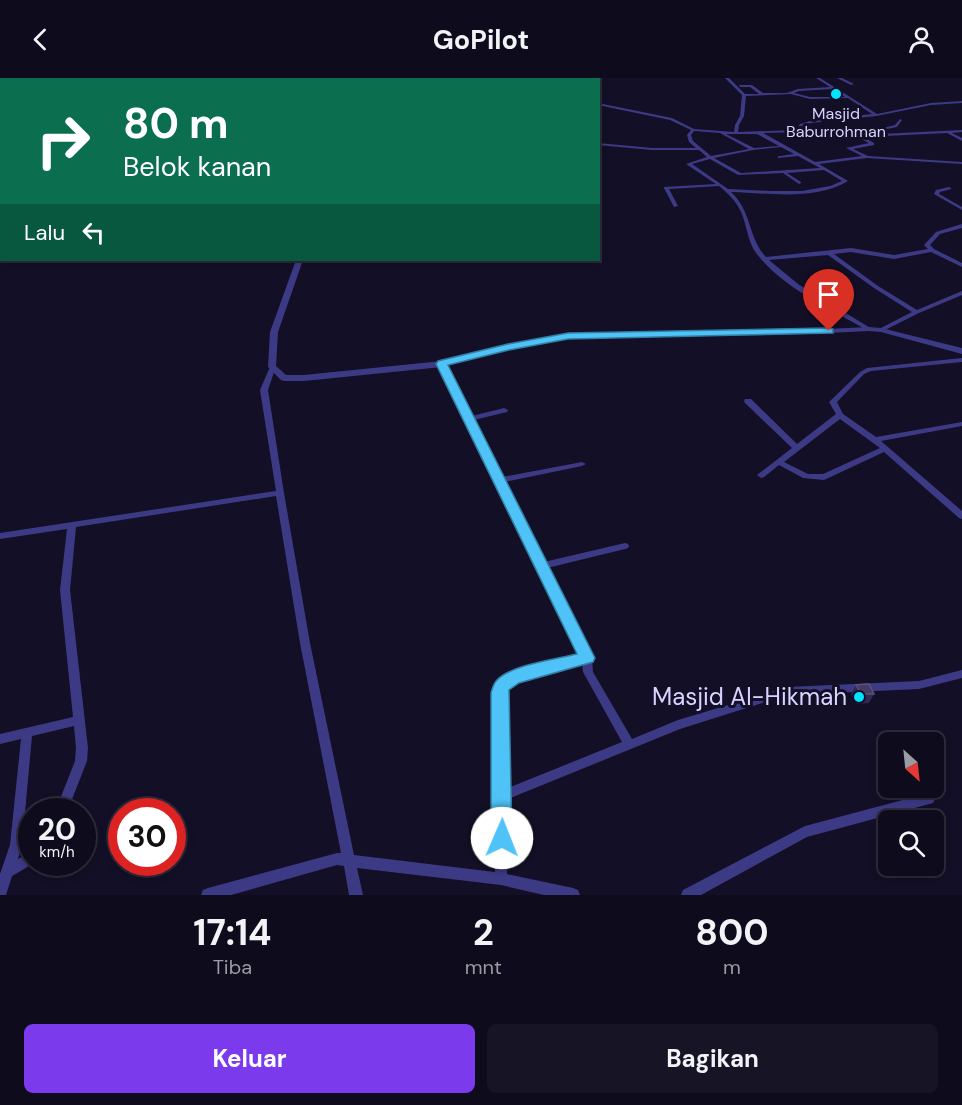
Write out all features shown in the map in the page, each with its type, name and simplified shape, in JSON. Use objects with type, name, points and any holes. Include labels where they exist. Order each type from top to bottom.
[{"type":"street","points":[[727,78],[744,95],[832,88]]},
{"type":"street","points":[[818,78],[846,98],[876,115]]},
{"type":"street","points":[[839,78],[852,84]]},
{"type":"street","points":[[740,86],[751,86],[762,95]]},
{"type":"street","points":[[790,93],[810,98],[846,98]]},
{"type":"street","points":[[736,133],[736,125],[742,116],[744,95]]},
{"type":"street","points":[[796,132],[803,124],[822,120],[876,115],[931,104],[962,102]]},
{"type":"street","points":[[600,104],[671,118],[693,130],[721,133],[890,128],[897,125],[900,120]]},
{"type":"street","points":[[822,120],[873,144],[848,148],[867,157]]},
{"type":"street","points":[[693,130],[690,138],[698,149],[738,174],[825,169]]},
{"type":"street","points":[[948,131],[962,140]]},
{"type":"street","points":[[859,136],[962,131]]},
{"type":"street","points":[[721,133],[753,149]]},
{"type":"street","points":[[725,190],[811,192],[833,188],[846,181],[759,133]]},
{"type":"street","points":[[600,144],[652,149],[698,149]]},
{"type":"street","points":[[780,146],[710,157],[688,164],[725,190],[742,208],[756,249],[764,259],[800,287],[869,329]]},
{"type":"street","points":[[780,157],[798,155]]},
{"type":"street","points":[[815,164],[867,157],[962,163]]},
{"type":"street","points":[[784,172],[799,183]]},
{"type":"street","points":[[676,206],[666,188],[718,185]]},
{"type":"street","points":[[949,188],[938,191],[936,194],[962,209]]},
{"type":"street","points":[[962,226],[938,233],[927,245],[962,266]]},
{"type":"street","points":[[764,259],[851,250],[894,257],[932,250]]},
{"type":"street","points":[[829,253],[876,287],[917,312]]},
{"type":"street","points":[[299,261],[274,332],[272,369],[264,390],[305,643],[356,895]]},
{"type":"street","points":[[881,330],[962,293]]},
{"type":"street","points":[[266,383],[284,378],[442,364],[508,347],[568,336],[784,333],[869,329],[962,351]]},
{"type":"street","points":[[962,360],[869,369],[833,402],[840,415],[875,440],[962,516]]},
{"type":"street","points":[[442,364],[587,658],[588,672],[630,744]]},
{"type":"street","points":[[272,369],[284,378]]},
{"type":"street","points":[[748,401],[797,448]]},
{"type":"street","points":[[470,419],[504,410]]},
{"type":"street","points":[[761,475],[840,415]]},
{"type":"street","points":[[875,440],[962,424]]},
{"type":"street","points":[[778,462],[806,476],[824,477],[885,449]]},
{"type":"street","points":[[501,480],[582,464]]},
{"type":"street","points":[[0,536],[280,494]]},
{"type":"street","points":[[67,798],[81,761],[82,748],[65,590],[72,526]]},
{"type":"street","points":[[543,566],[625,546]]},
{"type":"street","points":[[501,879],[500,704],[502,686],[514,677],[587,658]]},
{"type":"street","points":[[502,796],[678,725],[788,691],[919,685],[962,674]]},
{"type":"street","points":[[0,738],[27,734],[79,720]]},
{"type":"street","points":[[0,893],[16,845],[27,734]]},
{"type":"street","points":[[688,895],[805,832],[929,799]]},
{"type":"street","points":[[208,895],[331,859],[501,879],[573,895]]},
{"type":"street","points":[[9,871],[18,866]]},
{"type":"building","points":[[869,684],[874,694],[861,694],[856,685]]},
{"type":"place","name":"Masjid Baburrohman","points":[[836,94]]},
{"type":"place","name":"Masjid Al-Hikmah","points":[[859,697]]},
{"type":"route","points":[[502,838],[500,739],[502,686],[514,677],[587,658],[442,364],[508,347],[568,336],[829,331]]}]
